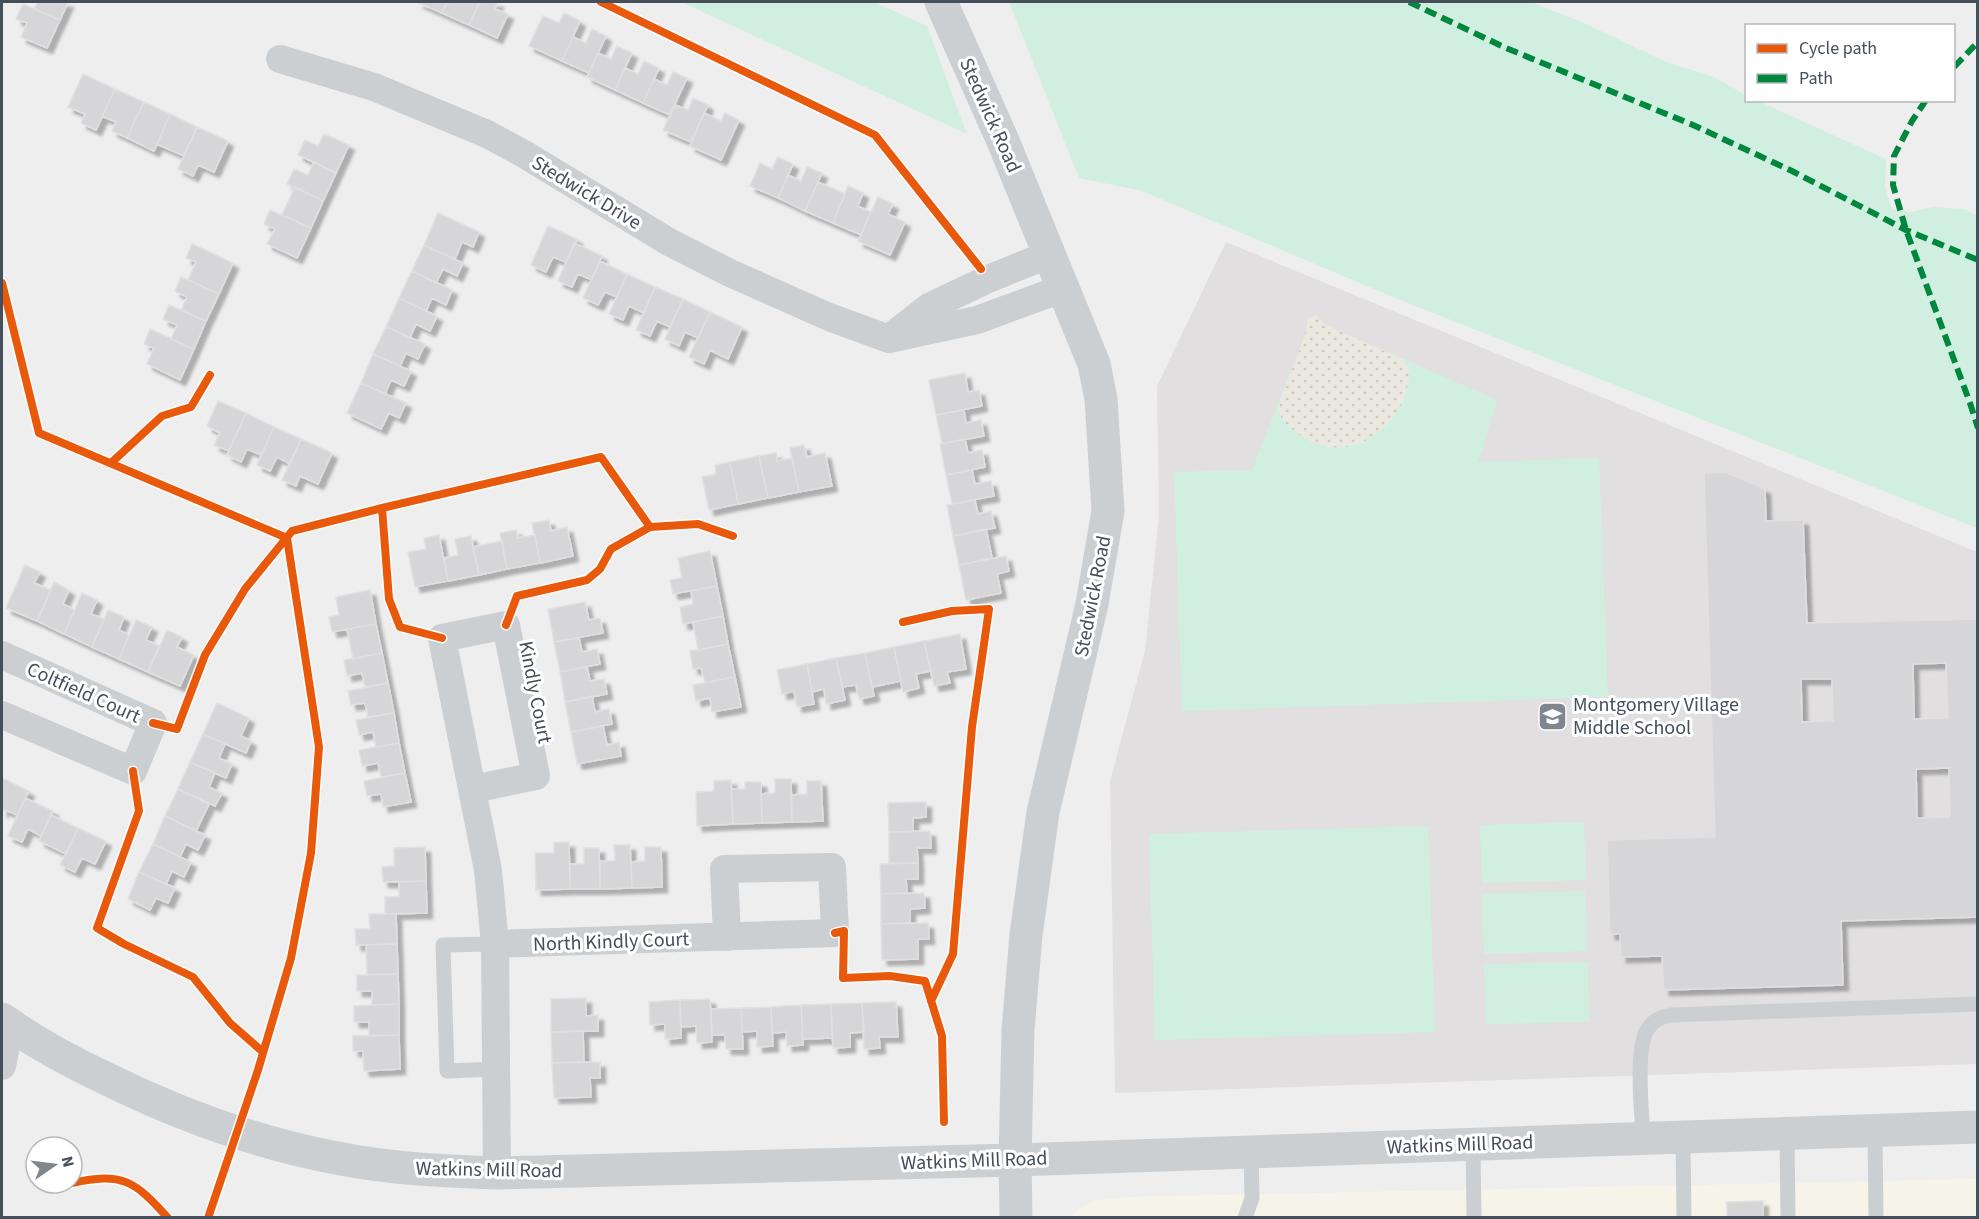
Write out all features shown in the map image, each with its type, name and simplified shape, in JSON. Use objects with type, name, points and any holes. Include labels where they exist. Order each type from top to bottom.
[{"type":"street","name":"Stedwick Road","points":[[941,2],[1003,141],[1094,364],[1101,399],[1108,511],[1092,604],[1042,812],[1026,935],[1018,1030],[1016,1218]]},
{"type":"street","name":"Stedwick Drive","points":[[280,59],[374,87],[487,134],[669,242],[730,273],[829,317],[889,339]]},
{"type":"street","points":[[889,339],[929,307],[988,279],[1050,254]]},
{"type":"street","points":[[889,339],[977,320],[1064,288]]},
{"type":"street","name":"Kindly Court","points":[[473,789],[536,776],[506,625],[442,638],[488,870],[495,944],[497,1173]]},
{"type":"street","name":"Coltfield Court","points":[[2,655],[153,723],[133,771],[2,715]]},
{"type":"street","name":"North Kindly Court","points":[[495,944],[727,938]]},
{"type":"street","points":[[2,1065],[4,1025]]},
{"type":"street","name":"Watkins Mill Road","points":[[4,1025],[139,1095],[196,1119],[307,1151],[417,1169],[497,1173],[1015,1160],[1977,1127]]},
{"type":"lane","points":[[495,944],[443,945],[447,1071],[496,1069]]},
{"type":"lane","points":[[1643,1138],[1642,1042],[1652,1023],[1662,1017],[1977,1004]]},
{"type":"lane","points":[[1875,1131],[1876,1218]]},
{"type":"lane","points":[[1787,1134],[1788,1218]]},
{"type":"lane","points":[[1683,1137],[1684,1218]]},
{"type":"lane","points":[[1473,1144],[1474,1218]]},
{"type":"lane","points":[[1245,1218],[1252,1198],[1251,1152]]},
{"type":"shaded area","name":"Montgomery Village Middle School","points":[[1226,242],[1977,552],[1977,1064],[1115,1093],[1110,781],[1145,651],[1159,515],[1157,386]]},
{"type":"shaded area","points":[[1978,1179],[1977,1218],[1071,1218],[1078,1209],[1096,1200],[1128,1197]]},
{"type":"green space","points":[[681,2],[874,2],[927,26],[967,134]]},
{"type":"green space","points":[[1009,2],[1531,2],[1584,23],[1666,62],[1714,77],[1745,94],[1745,102],[1760,102],[1886,159],[1885,187],[1892,209],[1911,212],[1933,207],[1965,209],[1977,215],[1977,528],[1400,300],[1142,191],[1079,178]]},
{"type":"green space","points":[[1316,315],[1326,325],[1497,400],[1477,462],[1599,458],[1608,697],[1182,711],[1174,472],[1252,470],[1306,332],[1307,320]]},
{"type":"green space","points":[[1584,822],[1586,880],[1482,883],[1480,825]]},
{"type":"green space","points":[[1428,826],[1435,1032],[1155,1040],[1149,834]]},
{"type":"green space","points":[[1585,891],[1587,951],[1484,954],[1482,894]]},
{"type":"green space","points":[[1588,962],[1589,1022],[1486,1024],[1484,964]]},
{"type":"sand","points":[[1316,315],[1326,325],[1402,359],[1409,370],[1408,384],[1402,402],[1393,417],[1367,440],[1351,446],[1334,447],[1317,444],[1288,426],[1279,412],[1278,407],[1306,332],[1307,320]]},
{"type":"building","points":[[38,2],[68,2],[60,20],[34,9]]},
{"type":"building","points":[[417,2],[447,2],[442,13]]},
{"type":"building","points":[[447,2],[479,3],[469,25],[442,13]]},
{"type":"building","points":[[480,2],[498,2],[495,9],[508,14],[497,38],[469,25]]},
{"type":"building","points":[[23,4],[60,20],[47,48],[21,37],[27,23],[16,19]]},
{"type":"building","points":[[564,13],[580,21],[562,61],[529,46],[543,16],[559,23]]},
{"type":"building","points":[[592,29],[606,36],[589,73],[562,61],[573,37],[586,43]]},
{"type":"building","points":[[617,46],[632,53],[615,90],[587,77],[598,53],[611,59]]},
{"type":"building","points":[[644,61],[659,68],[643,103],[615,90],[625,68],[638,74]]},
{"type":"building","points":[[673,72],[687,78],[670,115],[643,103],[654,79],[667,85]]},
{"type":"building","points":[[83,74],[115,89],[96,130],[81,123],[85,114],[68,107]]},
{"type":"building","points":[[115,89],[144,102],[127,138],[112,131],[116,122],[102,116]]},
{"type":"building","points":[[693,98],[708,105],[691,142],[663,130],[675,105],[688,110]]},
{"type":"building","points":[[144,102],[170,114],[154,151],[127,138]]},
{"type":"building","points":[[704,113],[721,121],[725,113],[739,120],[721,160],[690,146]]},
{"type":"building","points":[[170,114],[197,127],[184,156],[157,144]]},
{"type":"building","points":[[197,127],[228,141],[214,172],[198,165],[193,176],[178,169]]},
{"type":"building","points":[[324,134],[349,145],[336,173],[298,155],[305,140],[318,146]]},
{"type":"building","points":[[778,157],[793,164],[778,198],[750,186],[760,163],[772,169]]},
{"type":"building","points":[[314,162],[336,173],[323,201],[287,184],[294,169],[308,175]]},
{"type":"building","points":[[807,167],[822,173],[805,211],[778,198],[788,175],[801,181]]},
{"type":"building","points":[[818,182],[845,194],[833,223],[805,211]]},
{"type":"building","points":[[848,186],[863,193],[858,206],[871,212],[861,235],[833,223]]},
{"type":"building","points":[[295,187],[323,201],[311,228],[282,215]]},
{"type":"building","points":[[878,197],[893,204],[888,214],[905,222],[890,255],[858,241]]},
{"type":"building","points":[[270,210],[311,228],[297,258],[267,244],[275,229],[264,224]]},
{"type":"building","points":[[438,213],[479,232],[473,247],[462,242],[455,259],[424,245]]},
{"type":"building","points":[[548,226],[577,239],[566,262],[553,257],[546,272],[531,265]]},
{"type":"building","points":[[574,243],[602,256],[592,280],[578,274],[572,287],[558,281]]},
{"type":"building","points":[[192,244],[233,263],[219,294],[188,280],[196,262],[186,258]]},
{"type":"building","points":[[424,245],[463,263],[457,276],[443,269],[436,283],[412,271]]},
{"type":"building","points":[[600,261],[627,274],[617,297],[605,292],[598,305],[583,298]]},
{"type":"building","points":[[412,271],[452,290],[446,305],[432,298],[426,311],[399,298]]},
{"type":"building","points":[[627,274],[655,287],[644,313],[629,306],[623,320],[609,314]]},
{"type":"building","points":[[181,277],[219,294],[206,321],[181,310],[187,297],[175,291]]},
{"type":"building","points":[[655,287],[683,299],[670,327],[657,321],[650,336],[636,330]]},
{"type":"building","points":[[399,298],[437,316],[430,331],[416,324],[410,338],[386,327]]},
{"type":"building","points":[[683,299],[710,312],[698,338],[685,332],[679,346],[665,339]]},
{"type":"building","points":[[169,305],[206,321],[194,349],[171,339],[177,325],[163,319]]},
{"type":"building","points":[[710,312],[742,327],[728,359],[710,350],[704,364],[689,357]]},
{"type":"building","points":[[386,327],[425,344],[418,359],[406,353],[400,366],[373,354]]},
{"type":"building","points":[[150,329],[194,349],[180,380],[147,364],[154,348],[144,344]]},
{"type":"building","points":[[373,354],[411,371],[404,386],[391,380],[385,394],[361,383]]},
{"type":"building","points":[[965,373],[968,392],[979,390],[982,406],[936,415],[929,380]]},
{"type":"building","points":[[361,383],[406,403],[399,418],[389,413],[381,429],[347,413]]},
{"type":"building","points":[[218,401],[246,413],[229,451],[214,445],[220,433],[207,426]]},
{"type":"building","points":[[964,410],[966,423],[981,420],[984,436],[942,444],[936,415]]},
{"type":"building","points":[[246,413],[274,427],[261,455],[247,449],[241,462],[227,455]]},
{"type":"building","points":[[274,427],[301,439],[290,464],[277,457],[270,471],[257,465]]},
{"type":"building","points":[[301,439],[332,453],[318,484],[300,476],[296,486],[282,480]]},
{"type":"building","points":[[965,439],[968,453],[982,450],[985,467],[946,475],[940,444]]},
{"type":"building","points":[[804,445],[807,457],[825,453],[832,486],[799,492],[790,448]]},
{"type":"building","points":[[776,453],[777,461],[792,458],[799,492],[768,498],[759,456]]},
{"type":"building","points":[[759,456],[768,498],[738,504],[730,462]]},
{"type":"building","points":[[730,462],[738,504],[709,510],[702,477],[716,474],[715,465]]},
{"type":"building","points":[[972,470],[975,484],[991,481],[994,496],[952,504],[946,475]]},
{"type":"building","name":"Montgomery Village Middle School","points":[[1725,472],[1765,489],[1766,521],[1803,520],[1807,623],[1978,619],[1978,917],[1841,921],[1843,985],[1664,990],[1662,956],[1621,957],[1620,934],[1610,934],[1607,840],[1715,837],[1704,473]],"holes":[[[1946,663],[1948,718],[1914,719],[1913,664]],[[1801,679],[1832,679],[1833,721],[1802,722]],[[1949,768],[1950,817],[1917,818],[1916,769]]]},
{"type":"building","points":[[975,500],[978,514],[991,511],[995,528],[953,536],[947,505]]},
{"type":"building","points":[[549,520],[551,531],[567,527],[573,556],[540,563],[532,523]]},
{"type":"building","points":[[986,529],[992,558],[959,565],[953,536]]},
{"type":"building","points":[[516,530],[518,538],[535,535],[540,563],[507,569],[500,533]]},
{"type":"building","points":[[439,535],[448,581],[415,587],[408,552],[426,549],[424,538]]},
{"type":"building","points":[[471,536],[479,575],[448,581],[444,558],[458,555],[455,539]]},
{"type":"building","points":[[502,541],[507,569],[479,575],[473,547]]},
{"type":"building","points":[[710,551],[717,586],[673,594],[670,580],[682,578],[678,558]]},
{"type":"building","points":[[1006,556],[1009,571],[997,574],[1001,593],[966,600],[959,565]]},
{"type":"building","points":[[25,565],[40,572],[34,583],[51,590],[37,621],[6,608]]},
{"type":"building","points":[[54,582],[69,590],[63,604],[75,610],[64,634],[37,621]]},
{"type":"building","points":[[717,586],[723,616],[683,624],[680,607],[693,604],[691,591]]},
{"type":"building","points":[[370,590],[376,624],[332,632],[329,617],[339,615],[336,597]]},
{"type":"building","points":[[82,593],[97,600],[91,614],[104,619],[92,647],[64,634]]},
{"type":"building","points":[[585,602],[589,620],[600,618],[603,633],[554,642],[548,609]]},
{"type":"building","points":[[108,610],[124,617],[119,630],[129,635],[119,659],[92,647]]},
{"type":"building","points":[[723,616],[728,644],[698,650],[693,622]]},
{"type":"building","points":[[136,620],[152,627],[146,640],[159,646],[148,672],[119,659]]},
{"type":"building","points":[[376,624],[382,653],[353,659],[347,629]]},
{"type":"building","points":[[167,630],[182,637],[177,647],[194,655],[180,686],[148,672]]},
{"type":"building","points":[[960,634],[966,669],[947,672],[950,683],[934,686],[924,641]]},
{"type":"building","points":[[579,638],[582,652],[597,649],[600,664],[560,672],[554,642]]},
{"type":"building","points":[[924,641],[931,671],[916,674],[919,688],[903,692],[894,647]]},
{"type":"building","points":[[728,644],[735,677],[705,683],[701,668],[693,669],[690,651]]},
{"type":"building","points":[[894,647],[901,681],[872,687],[865,653]]},
{"type":"building","points":[[382,653],[388,683],[365,687],[362,673],[347,676],[344,660]]},
{"type":"building","points":[[865,653],[874,696],[859,699],[856,685],[842,687],[836,658]]},
{"type":"building","points":[[836,658],[845,700],[826,704],[824,689],[812,692],[807,664]]},
{"type":"building","points":[[807,664],[814,704],[797,707],[794,691],[782,694],[777,670]]},
{"type":"building","points":[[587,667],[590,681],[604,679],[607,694],[565,702],[560,672]]},
{"type":"building","points":[[735,677],[741,707],[712,712],[710,698],[696,701],[693,685]]},
{"type":"building","points":[[388,683],[394,713],[368,717],[365,703],[351,705],[348,691]]},
{"type":"building","points":[[592,696],[595,712],[609,709],[612,724],[571,732],[565,702]]},
{"type":"building","points":[[217,703],[249,718],[241,736],[251,741],[246,753],[203,734]]},
{"type":"building","points":[[394,713],[399,743],[376,747],[373,732],[359,735],[356,720]]},
{"type":"building","points":[[603,726],[607,745],[619,742],[621,756],[577,764],[571,732]]},
{"type":"building","points":[[203,734],[225,744],[219,758],[232,764],[226,778],[190,762]]},
{"type":"building","points":[[399,743],[405,773],[381,777],[378,763],[362,766],[359,750]]},
{"type":"building","points":[[190,762],[215,773],[209,787],[222,793],[215,806],[178,789]]},
{"type":"building","points":[[405,773],[411,802],[383,807],[381,794],[367,796],[364,781]]},
{"type":"building","points":[[2,778],[29,791],[17,815],[3,809],[2,813]]},
{"type":"building","points":[[775,779],[791,779],[792,822],[762,823],[761,794],[775,793]]},
{"type":"building","points":[[731,780],[733,824],[697,826],[696,792],[714,791],[714,781]]},
{"type":"building","points":[[807,781],[821,781],[823,821],[792,822],[791,795],[807,794]]},
{"type":"building","points":[[745,782],[761,782],[762,823],[733,824],[731,789],[745,789]]},
{"type":"building","points":[[178,789],[209,804],[196,831],[165,816]]},
{"type":"building","points":[[25,798],[53,811],[41,836],[28,829],[22,842],[8,836]]},
{"type":"building","points":[[926,802],[926,817],[913,818],[913,832],[889,832],[888,803]]},
{"type":"building","points":[[51,815],[78,828],[66,854],[39,841]]},
{"type":"building","points":[[165,816],[205,835],[198,850],[186,844],[180,857],[153,844]]},
{"type":"building","points":[[78,828],[106,841],[95,864],[82,858],[75,872],[60,865]]},
{"type":"building","points":[[930,831],[931,848],[917,848],[918,863],[889,863],[889,832]]},
{"type":"building","points":[[569,842],[570,889],[536,890],[535,853],[554,853],[554,843]]},
{"type":"building","points":[[153,844],[191,862],[184,877],[172,871],[166,884],[139,872]]},
{"type":"building","points":[[614,845],[630,845],[632,888],[600,889],[600,861],[615,861]]},
{"type":"building","points":[[425,847],[426,881],[383,882],[382,867],[394,866],[394,848]]},
{"type":"building","points":[[645,847],[661,847],[662,887],[632,888],[631,862],[645,861]]},
{"type":"building","points":[[584,848],[599,848],[600,889],[570,889],[570,864],[584,864]]},
{"type":"building","points":[[918,863],[918,879],[906,879],[907,893],[881,894],[880,864]]},
{"type":"building","points":[[139,872],[175,888],[168,903],[156,898],[150,910],[128,899]]},
{"type":"building","points":[[426,881],[427,913],[385,914],[385,897],[399,897],[399,882]]},
{"type":"building","points":[[924,893],[925,908],[910,909],[910,923],[881,924],[881,894]]},
{"type":"building","points":[[369,914],[396,914],[397,944],[356,945],[355,929],[370,929]]},
{"type":"building","points":[[928,923],[929,939],[918,939],[918,959],[882,960],[881,924]]},
{"type":"building","points":[[397,944],[398,974],[367,975],[366,945]]},
{"type":"building","points":[[398,974],[399,1004],[372,1005],[372,991],[357,991],[357,975]]},
{"type":"building","points":[[586,998],[586,1016],[598,1015],[598,1031],[551,1032],[551,999]]},
{"type":"building","points":[[710,999],[712,1042],[697,1043],[696,1026],[681,1027],[680,1000]]},
{"type":"building","points":[[680,1000],[681,1038],[665,1039],[665,1024],[650,1025],[649,1002]]},
{"type":"building","points":[[896,1002],[898,1037],[879,1037],[880,1048],[864,1049],[862,1003]]},
{"type":"building","points":[[862,1003],[864,1032],[850,1033],[850,1047],[833,1048],[831,1004]]},
{"type":"building","points":[[399,1004],[399,1035],[369,1036],[369,1022],[354,1022],[354,1006]]},
{"type":"building","points":[[831,1004],[832,1038],[803,1039],[801,1005]]},
{"type":"building","points":[[801,1005],[803,1045],[787,1046],[786,1032],[772,1033],[771,1007]]},
{"type":"building","points":[[771,1007],[773,1046],[757,1047],[757,1031],[742,1032],[741,1008]]},
{"type":"building","points":[[741,1008],[743,1049],[726,1049],[725,1035],[712,1035],[711,1009]]},
{"type":"building","points":[[583,1031],[584,1062],[552,1063],[551,1032]]},
{"type":"building","points":[[399,1035],[400,1069],[364,1071],[363,1051],[353,1051],[353,1036]]},
{"type":"building","points":[[600,1062],[600,1078],[590,1078],[591,1097],[554,1098],[552,1063]]},
{"type":"building","points":[[1763,1201],[1763,1218],[1727,1218],[1727,1202]]},
{"type":"marked path","points":[[1409,2],[1506,48],[1693,125],[1792,171],[1906,230],[1978,260]]},
{"type":"marked path","points":[[1955,66],[1978,42]]},
{"type":"marked path","points":[[1925,102],[1894,156],[1893,185],[1906,230],[1978,428]]},
{"type":"cycle path","points":[[601,2],[875,135],[981,269]]},
{"type":"cycle path","points":[[2,283],[39,433],[287,538],[319,747],[311,853],[291,958],[258,1070],[208,1218]]},
{"type":"cycle path","points":[[111,463],[162,416],[191,407],[210,375]]},
{"type":"cycle path","points":[[442,638],[400,627],[389,599],[382,508],[601,457],[650,527]]},
{"type":"cycle path","points":[[153,723],[177,729],[205,655],[245,589],[292,531],[382,508]]},
{"type":"cycle path","points":[[506,625],[517,596],[587,580],[600,569],[611,549],[650,527],[698,524],[733,536]]},
{"type":"cycle path","points":[[903,622],[952,611],[989,609],[972,727],[953,954],[931,1001]]},
{"type":"cycle path","points":[[133,771],[139,811],[97,928],[124,944],[193,977],[230,1023],[263,1052]]},
{"type":"cycle path","points":[[835,933],[844,931],[843,978],[890,976],[925,981],[942,1036],[944,1122]]},
{"type":"cycle path","points":[[84,1181],[103,1178],[126,1182],[146,1195],[168,1218]]},
{"type":"place","name":"Montgomery Village Middle School","points":[[1552,716]]}]
